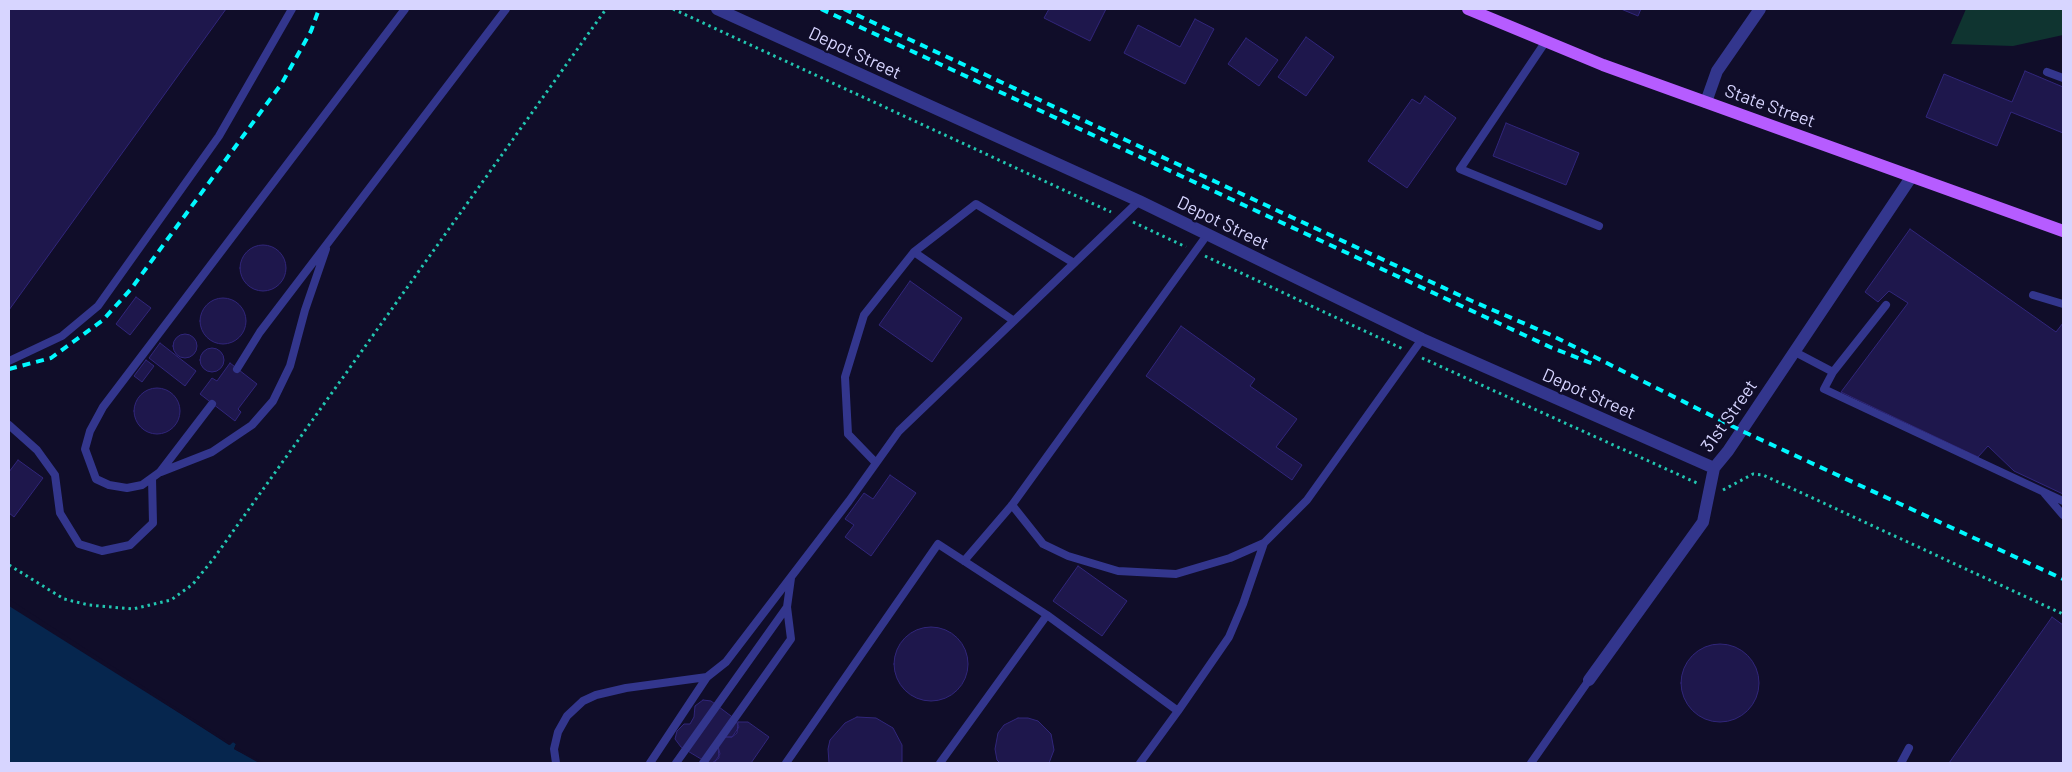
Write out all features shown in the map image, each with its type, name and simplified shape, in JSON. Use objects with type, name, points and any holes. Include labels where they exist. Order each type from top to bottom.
[{"type":"main road","name":"State Street","points":[[1472,9],[1602,65],[2063,231]]},
{"type":"street","name":"Depot Street","points":[[717,9],[1139,202],[1422,339],[1714,468]]},
{"type":"street","points":[[1706,102],[1717,71],[1760,9]]},
{"type":"street","name":"31st Street","points":[[1589,680],[1703,522],[1714,468],[1728,451],[1912,176]]},
{"type":"lane","points":[[9,361],[62,336],[98,306],[219,136],[292,9]]},
{"type":"lane","points":[[212,404],[160,472],[142,485],[127,488],[109,485],[96,479],[84,449],[90,430],[103,406],[405,9]]},
{"type":"lane","points":[[238,369],[260,332],[506,9]]},
{"type":"lane","points":[[1546,41],[1460,169],[1599,226]]},
{"type":"lane","points":[[2047,72],[2063,78]]},
{"type":"lane","points":[[650,763],[707,677],[726,662],[899,431],[1139,202]]},
{"type":"lane","points":[[876,463],[848,434],[845,377],[864,315],[914,252],[976,204],[1074,263]]},
{"type":"lane","points":[[964,562],[1012,505],[1207,235]]},
{"type":"lane","points":[[160,472],[212,452],[252,426],[274,401],[290,366],[305,310],[328,243]]},
{"type":"lane","points":[[914,252],[1014,321]]},
{"type":"lane","points":[[2033,295],[2063,304]]},
{"type":"lane","points":[[1886,305],[1833,372],[1824,389],[2063,501]]},
{"type":"lane","points":[[1012,505],[1043,544],[1068,556],[1118,571],[1176,574],[1230,558],[1264,543],[1307,500],[1422,339]]},
{"type":"lane","points":[[1795,352],[1833,372]]},
{"type":"lane","points":[[9,425],[37,450],[55,475],[60,513],[79,544],[102,551],[130,545],[153,523],[152,478]]},
{"type":"lane","points":[[2044,492],[2063,515]]},
{"type":"lane","points":[[1140,763],[1228,637],[1243,604],[1264,543]]},
{"type":"lane","points":[[786,763],[938,544],[1047,615],[1178,711]]},
{"type":"lane","points":[[703,763],[791,639],[787,607],[791,577]]},
{"type":"lane","points":[[676,763],[787,607]]},
{"type":"lane","points":[[940,763],[1047,615]]},
{"type":"lane","points":[[556,763],[554,749],[558,732],[567,716],[584,701],[596,695],[626,688],[707,677]]},
{"type":"lane","points":[[1531,763],[1589,680]]},
{"type":"lane","points":[[1901,763],[1910,748]]},
{"type":"path","points":[[9,564],[64,599],[89,605],[133,609],[171,600],[193,584],[214,558],[606,9]]},
{"type":"green space","points":[[1966,9],[2063,9],[2063,35],[2013,46],[1951,44]]},
{"type":"water","points":[[9,602],[229,745],[233,742],[236,744],[234,749],[262,763],[9,763]]},
{"type":"pier","points":[[9,599],[229,742],[233,740],[237,742],[237,748],[264,763],[259,763],[234,749],[236,744],[233,742],[230,745],[9,606]]},
{"type":"building","points":[[9,9],[226,9],[9,310]]},
{"type":"building","points":[[1049,9],[1106,9],[1090,41],[1044,18]]},
{"type":"building","points":[[1621,9],[1641,9],[1638,16]]},
{"type":"building","points":[[1195,19],[1214,29],[1185,84],[1124,53],[1138,25],[1180,47]]},
{"type":"building","points":[[1306,37],[1334,57],[1306,96],[1278,77]]},
{"type":"building","points":[[1246,38],[1278,60],[1259,86],[1228,64]]},
{"type":"building","points":[[2025,71],[2063,87],[2063,133],[2011,112],[1997,146],[1926,117],[1944,74],[2012,102]]},
{"type":"building","points":[[1425,96],[1456,118],[1407,188],[1368,161],[1412,99],[1420,104]]},
{"type":"building","points":[[1506,123],[1579,153],[1566,185],[1493,156]]},
{"type":"building","points":[[1910,229],[2056,332],[2063,323],[2063,494],[2014,471],[1988,446],[1978,457],[1841,392],[1908,303],[1889,291],[1878,302],[1865,292]]},
{"type":"building","points":[[259,245],[267,245],[276,249],[282,255],[286,268],[282,281],[276,287],[267,291],[259,291],[250,287],[244,281],[240,272],[240,264],[244,255],[250,249]]},
{"type":"building","points":[[910,281],[962,318],[932,362],[879,325]]},
{"type":"building","points":[[136,297],[151,308],[130,335],[116,324]]},
{"type":"building","points":[[219,298],[227,298],[236,302],[242,308],[246,321],[242,334],[236,340],[227,344],[219,344],[210,340],[204,334],[200,325],[200,317],[204,308],[210,302]]},
{"type":"building","points":[[1181,326],[1255,379],[1250,386],[1297,419],[1276,447],[1302,465],[1292,480],[1146,376]]},
{"type":"building","points":[[185,334],[194,337],[197,346],[194,355],[185,358],[176,355],[173,346],[176,337]]},
{"type":"building","points":[[160,343],[196,371],[185,386],[149,358]]},
{"type":"building","points":[[212,348],[221,351],[224,360],[221,369],[212,372],[203,369],[200,360],[203,351]]},
{"type":"building","points":[[146,360],[154,366],[142,382],[134,376]]},
{"type":"building","points":[[230,363],[257,384],[238,409],[241,412],[235,421],[200,394],[212,378],[217,381]]},
{"type":"building","points":[[153,388],[161,388],[170,392],[176,398],[180,411],[176,424],[170,430],[161,434],[153,434],[144,430],[138,424],[134,415],[134,407],[138,398],[144,392]]},
{"type":"building","points":[[18,460],[43,478],[14,517],[9,513],[9,472]]},
{"type":"building","points":[[890,475],[916,493],[871,556],[845,537],[854,525],[845,519],[864,493],[873,499]]},
{"type":"building","points":[[1078,566],[1127,601],[1102,636],[1053,601]]},
{"type":"building","points":[[2052,617],[2063,625],[2063,763],[1949,763]]},
{"type":"building","points":[[931,627],[952,633],[962,643],[968,664],[962,685],[952,695],[931,701],[910,695],[900,685],[894,664],[900,643],[910,633]]},
{"type":"building","points":[[1720,644],[1735,647],[1747,656],[1756,668],[1759,683],[1756,698],[1747,710],[1735,719],[1720,722],[1705,719],[1693,710],[1684,698],[1681,683],[1684,668],[1693,656],[1705,647]]},
{"type":"building","points":[[703,700],[711,701],[735,719],[739,727],[732,737],[724,737],[718,746],[719,758],[712,763],[706,762],[681,747],[675,739],[677,731],[684,724],[690,724],[694,717],[695,706]]},
{"type":"building","points":[[857,717],[876,718],[893,728],[902,745],[902,763],[829,763],[828,749],[830,740],[845,723]]},
{"type":"building","points":[[1018,718],[1038,721],[1051,734],[1054,750],[1049,763],[1000,763],[997,760],[995,749],[998,733],[1004,725]]},
{"type":"building","points":[[738,722],[748,722],[769,737],[751,763],[714,763],[720,754],[718,746],[724,737],[732,737],[737,733]]},
{"type":"railway","points":[[9,369],[51,358],[103,320],[131,289],[282,83],[311,31],[319,9]]},
{"type":"railway","points":[[821,9],[1550,347],[1596,365]]},
{"type":"railway","points":[[844,9],[1472,301],[1551,335],[1742,431],[2063,579]]}]
